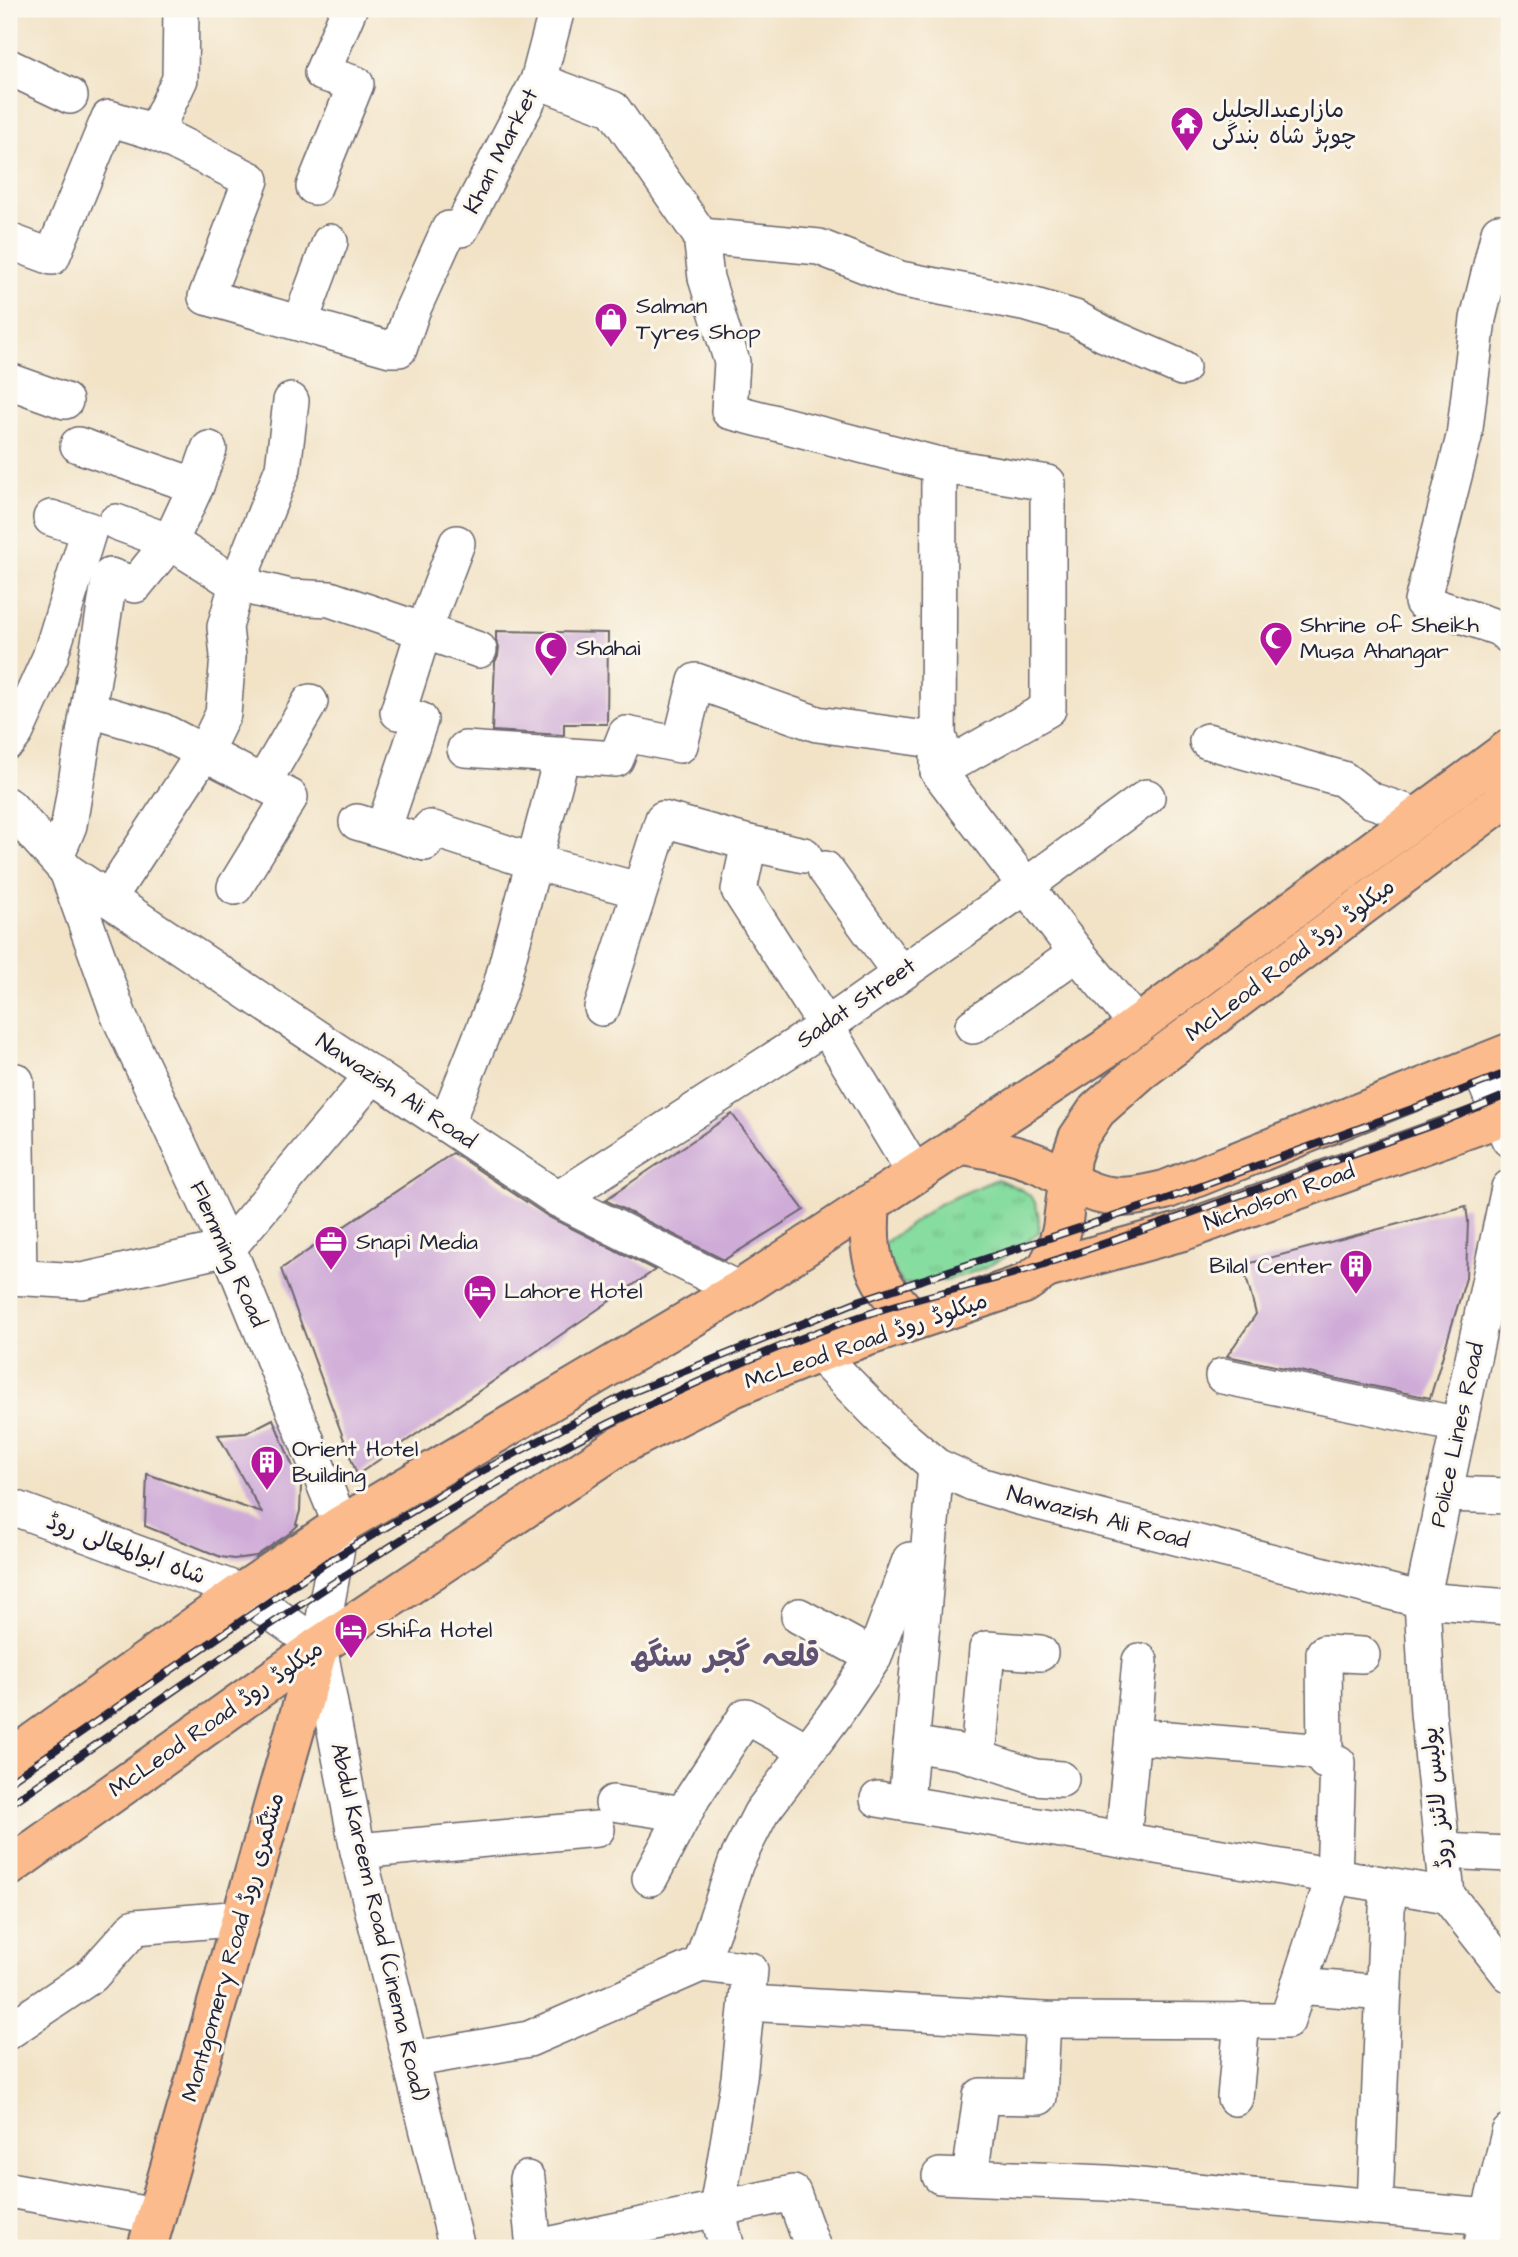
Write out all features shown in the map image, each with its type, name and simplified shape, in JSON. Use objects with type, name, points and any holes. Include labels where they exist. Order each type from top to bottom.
[{"type":"main road","name":"McLeod Road میکلوڈ روڈ","points":[[9,1760],[341,1525],[738,1290],[962,1145],[1138,1026],[1509,749]]},
{"type":"main road","name":"McLeod Road میکلوڈ روڈ","points":[[9,1867],[319,1646],[617,1447],[733,1388],[818,1353],[1024,1284],[1046,1269],[1062,1229],[1071,1158],[1078,1138],[1097,1110],[1121,1087],[1497,805],[1509,793]]},
{"type":"main road","name":"Nicholson Road","points":[[1068,1180],[1089,1191],[1109,1197],[1126,1198],[1165,1190],[1494,1060]]},
{"type":"main road","name":"Nicholson Road","points":[[1046,1269],[1183,1231],[1506,1123]]},
{"type":"main road","points":[[962,1145],[1017,1156],[1068,1180]]},
{"type":"main road","points":[[871,1204],[868,1237],[874,1269],[890,1297],[914,1320]]},
{"type":"main road","name":"Montgomery Road منٹگمری روڈ","points":[[151,2232],[319,1646]]},
{"type":"street","points":[[155,132],[180,79],[181,9]]},
{"type":"street","points":[[314,187],[356,84],[322,73],[349,9]]},
{"type":"street","name":"Khan Market","points":[[300,323],[390,349],[400,349],[412,310],[449,229],[461,229],[538,81],[557,9]]},
{"type":"street","points":[[9,67],[70,96]]},
{"type":"street","points":[[466,749],[616,760],[626,734],[680,745],[696,681],[817,724],[939,756],[1048,709],[1048,483],[939,465],[729,411],[732,362],[706,278],[701,236],[613,109],[538,81]]},
{"type":"street","points":[[9,241],[52,257],[109,118],[155,132],[251,180],[206,297],[300,323],[330,242]]},
{"type":"street","points":[[1499,232],[1478,319],[1464,437],[1422,602],[1499,628],[1509,636]]},
{"type":"street","points":[[701,236],[819,247],[900,279],[1028,304],[1076,318],[1104,334],[1182,368]]},
{"type":"street","points":[[9,381],[65,401]]},
{"type":"street","points":[[108,899],[205,751],[223,714],[228,656],[225,627],[237,584],[283,468],[291,401]]},
{"type":"street","points":[[78,444],[196,486]]},
{"type":"street","points":[[59,863],[60,847],[69,825],[110,576],[135,585],[170,542],[196,486],[209,449]]},
{"type":"street","points":[[939,465],[939,756],[1026,886],[1138,1026]]},
{"type":"street","points":[[9,741],[16,732],[50,657],[89,530],[51,517]]},
{"type":"street","points":[[116,522],[170,542],[237,584],[290,597],[330,599],[479,650]]},
{"type":"street","points":[[457,543],[424,629],[409,716],[370,826],[425,843],[430,828],[534,862],[638,890]]},
{"type":"street","points":[[263,783],[310,702]]},
{"type":"street","points":[[88,709],[162,731],[290,797],[235,887]]},
{"type":"street","points":[[1206,741],[1343,779],[1370,800],[1419,817]]},
{"type":"street","points":[[446,1124],[500,989],[562,756]]},
{"type":"street","name":"Sadat Street","points":[[558,1199],[826,1026],[1026,886],[1147,797]]},
{"type":"street","points":[[602,1008],[663,819],[814,862],[900,973]]},
{"type":"street","points":[[14,824],[59,863]]},
{"type":"street","points":[[749,843],[738,890],[826,1026],[915,1174]]},
{"type":"street","name":"Nawazish Ali Road","points":[[59,863],[108,899],[558,1199],[738,1290]]},
{"type":"street","name":"Flemming Road","points":[[59,863],[119,1016],[228,1248],[341,1525]]},
{"type":"street","points":[[973,1026],[1077,953]]},
{"type":"street","points":[[1494,1060],[1506,1123]]},
{"type":"street","points":[[16,1080],[14,1277],[82,1281],[228,1248],[373,1075]]},
{"type":"street","name":"Police Lines Road","points":[[1422,1600],[1459,1425],[1499,1281],[1509,1188]]},
{"type":"street","name":"Nawazish Ali Road","points":[[818,1353],[892,1429],[936,1466],[972,1483],[1422,1600],[1509,1607]]},
{"type":"street","points":[[1223,1376],[1459,1425]]},
{"type":"street","points":[[936,1466],[911,1744],[892,1801],[1447,1895]]},
{"type":"street","points":[[1444,1493],[1509,1496]]},
{"type":"street","name":"شاہ ابوالمعالی روڈ","points":[[9,1506],[243,1592]]},
{"type":"street","points":[[243,1592],[319,1646],[341,1525]]},
{"type":"street","points":[[701,1964],[736,1862],[761,1813],[874,1657],[910,1560],[927,1565]]},
{"type":"street","name":"پولیس لائنز روڈ","points":[[1422,1600],[1428,1713],[1447,1895],[1509,1974]]},
{"type":"street","points":[[799,1616],[874,1657]]},
{"type":"street","name":"Abdul Kareem Road (Cinema Road)","points":[[319,1646],[358,1851],[457,2248]]},
{"type":"street","points":[[978,1758],[987,1649],[1040,1653]]},
{"type":"street","points":[[747,2003],[1043,2020],[1287,2021],[1334,1876],[1338,1763],[1325,1761],[1324,1653],[1362,1655]]},
{"type":"street","points":[[1122,1840],[1140,1661]]},
{"type":"street","points":[[650,1878],[684,1814],[747,1716],[808,1751]]},
{"type":"street","points":[[1133,1737],[1325,1752]]},
{"type":"street","points":[[911,1744],[960,1752],[1035,1777],[1060,1779]]},
{"type":"street","points":[[358,1851],[605,1816],[684,1814]]},
{"type":"street","points":[[1442,1850],[1509,1854]]},
{"type":"street","points":[[1376,2207],[1388,1885]]},
{"type":"street","points":[[9,2031],[92,1975],[135,1927],[243,1918]]},
{"type":"street","points":[[410,2060],[529,2039],[701,1964],[750,1970],[739,2078],[717,2209],[727,2248]]},
{"type":"street","points":[[1298,1986],[1384,1993]]},
{"type":"street","points":[[1043,2020],[1038,2097],[981,2096],[955,2177],[1106,2183],[1376,2207],[1485,2233],[1509,2133]]},
{"type":"street","points":[[1235,2098],[1242,2020]]},
{"type":"street","points":[[527,2179],[533,2248],[793,2193],[813,2248]]},
{"type":"street","points":[[9,2190],[151,2232]]},
{"type":"green space","points":[[997,1179],[1025,1192],[1035,1202],[1039,1232],[1008,1255],[976,1271],[942,1281],[903,1284],[879,1247],[939,1204]]},
{"type":"building","name":"Shahai","points":[[496,631],[608,633],[607,724],[564,724],[564,735],[492,731],[495,662],[499,647]]},
{"type":"building","points":[[732,1114],[804,1210],[724,1260],[605,1200]]},
{"type":"building","name":"Lahore Hotel","points":[[453,1153],[549,1217],[655,1270],[357,1475],[281,1269]]},
{"type":"building","name":"Bilal Center","points":[[1466,1206],[1466,1278],[1430,1398],[1227,1356],[1256,1314],[1243,1265]]},
{"type":"building","name":"Orient Hotel Building","points":[[273,1419],[301,1486],[298,1525],[290,1533],[256,1556],[234,1559],[221,1557],[145,1526],[147,1474],[262,1513],[218,1435],[246,1433]]},
{"type":"railway","points":[[9,1782],[324,1564],[465,1480],[625,1395],[861,1300],[1161,1201],[1509,1072]]},
{"type":"railway","points":[[9,1805],[317,1593],[396,1543],[558,1449],[642,1408],[819,1331],[899,1304],[1016,1273],[1087,1250],[1444,1121],[1509,1094]]},
{"type":"place","name":"مازارعبدالجلیل چوہڑ شاہ بندگی","points":[[1187,153]]},
{"type":"place","name":"Salman Tyres Shop","points":[[611,349]]},
{"type":"place","name":"Shrine of Sheikh Musa Ahangar","points":[[1276,668]]},
{"type":"place","name":"Shahai","points":[[551,678]]},
{"type":"place","name":"Snapi Media","points":[[331,1272]]},
{"type":"place","name":"Bilal Center","points":[[1356,1296]]},
{"type":"place","name":"Lahore Hotel","points":[[480,1321]]},
{"type":"place","name":"Orient Hotel Building","points":[[267,1492]]},
{"type":"place","name":"Shifa Hotel","points":[[351,1660]]},
{"type":"district","name":"قلعہ گجر سنگھ","points":[[725,1657]]}]
